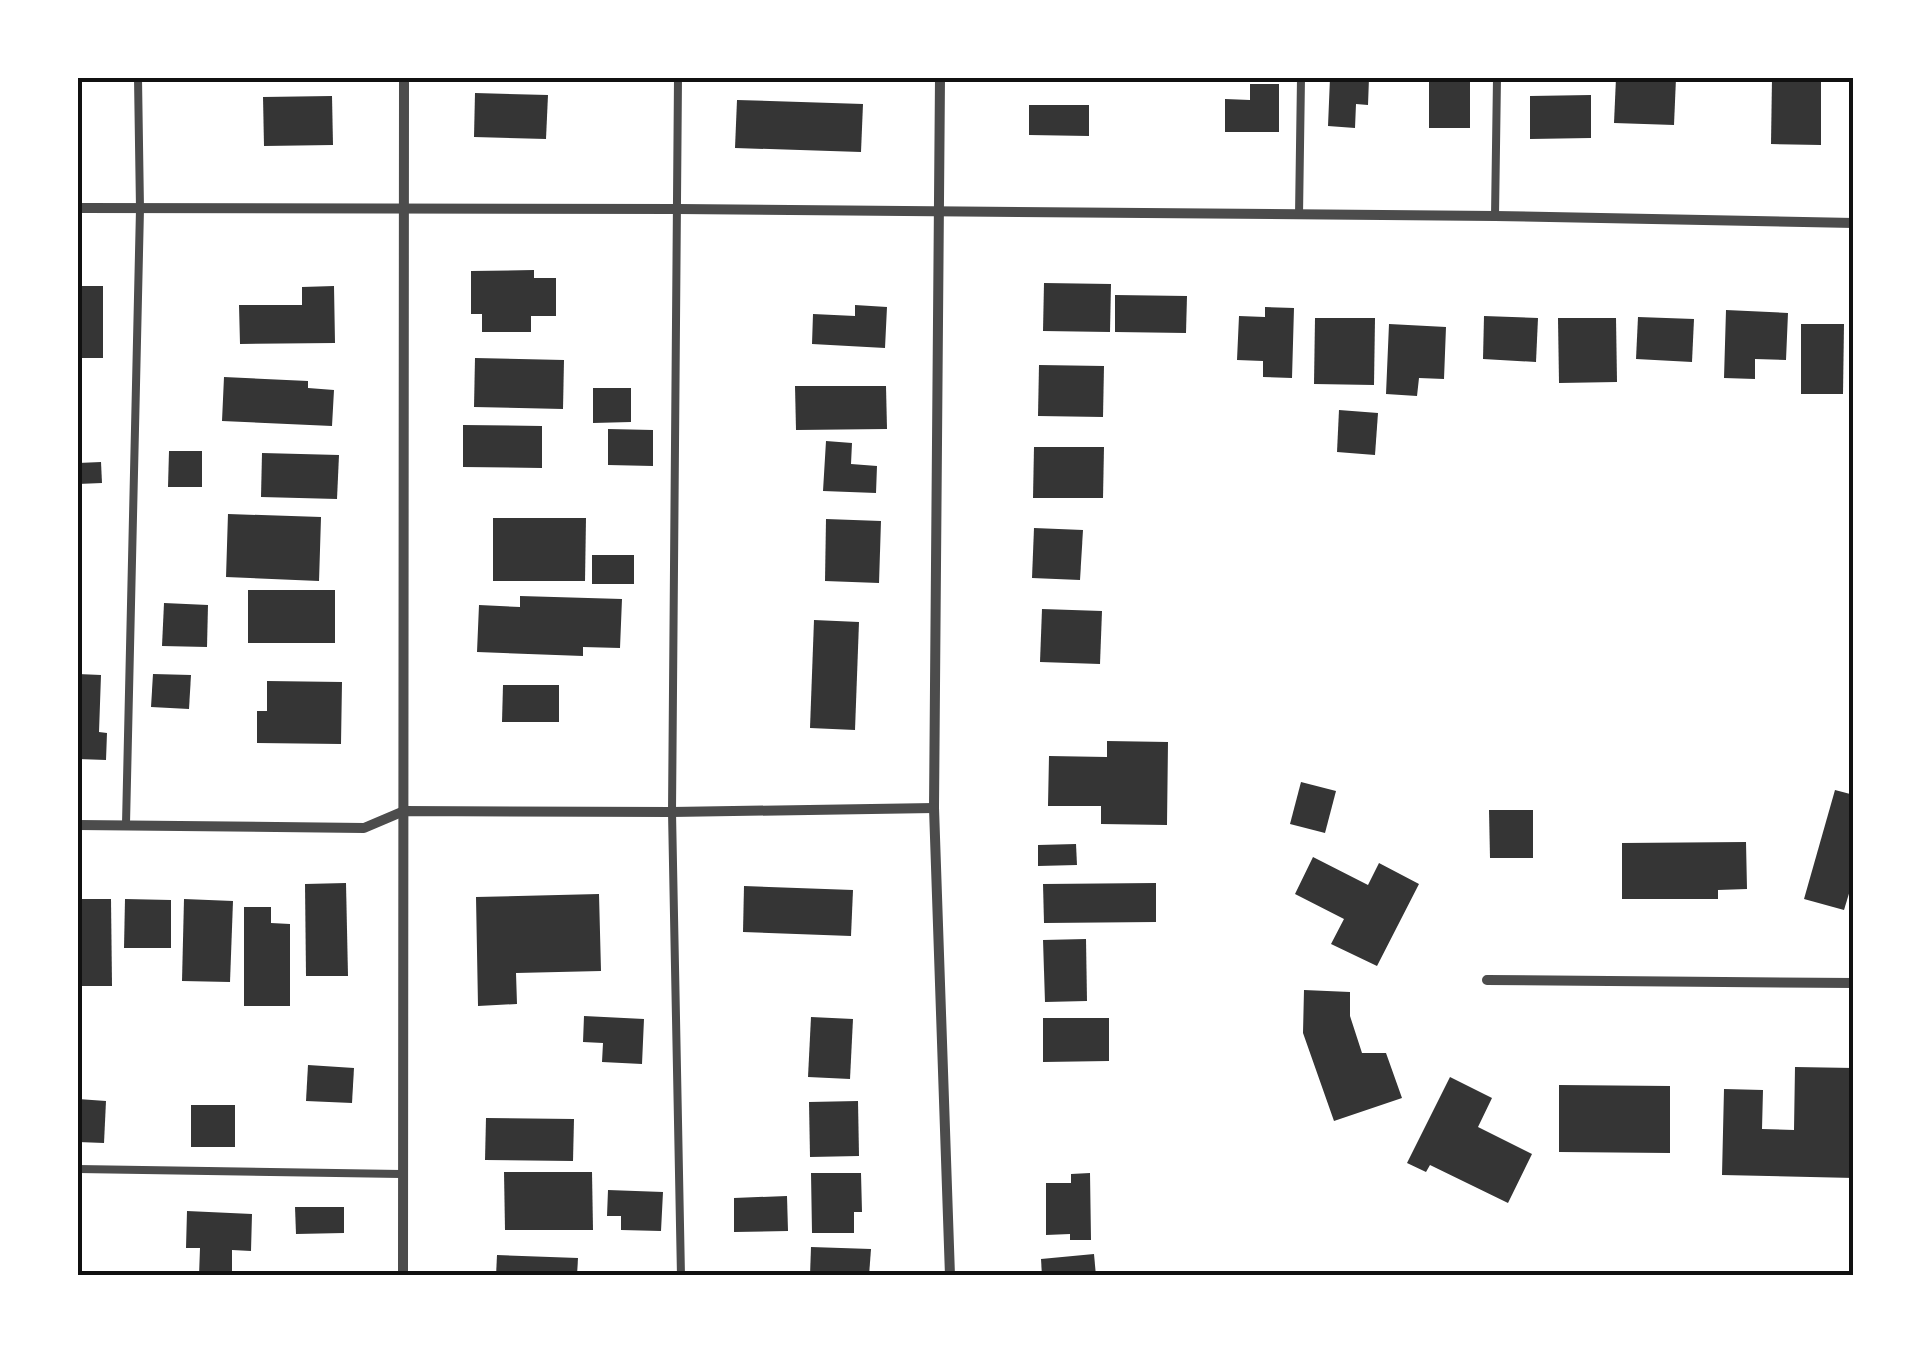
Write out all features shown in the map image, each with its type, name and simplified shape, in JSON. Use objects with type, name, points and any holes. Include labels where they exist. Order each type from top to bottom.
[{"type":"street","points":[[403,1276],[404,78]]},
{"type":"street","points":[[940,78],[934,808],[950,1276]]},
{"type":"street","points":[[78,208],[678,209],[1854,223]]},
{"type":"street","points":[[78,825],[364,828],[404,811],[934,808]]},
{"type":"street","points":[[1487,980],[1854,983]]},
{"type":"lane","points":[[126,824],[140,210],[138,78]]},
{"type":"lane","points":[[678,78],[672,812],[681,1276]]},
{"type":"lane","points":[[1299,215],[1301,78]]},
{"type":"lane","points":[[1495,216],[1497,78]]},
{"type":"lane","points":[[78,1169],[401,1174]]},
{"type":"building","points":[[1330,78],[1369,78],[1368,105],[1356,104],[1355,128],[1328,126]]},
{"type":"building","points":[[1429,78],[1470,78],[1470,128],[1429,128]]},
{"type":"building","points":[[1616,78],[1676,78],[1674,125],[1614,123]]},
{"type":"building","points":[[1772,78],[1821,78],[1821,145],[1771,144]]},
{"type":"building","points":[[1250,84],[1279,84],[1279,132],[1225,132],[1225,99],[1250,100]]},
{"type":"building","points":[[475,93],[548,95],[546,139],[474,137]]},
{"type":"building","points":[[1591,95],[1591,138],[1530,139],[1530,96]]},
{"type":"building","points":[[332,96],[333,145],[264,146],[263,97]]},
{"type":"building","points":[[737,100],[863,104],[861,152],[735,148]]},
{"type":"building","points":[[1029,105],[1089,105],[1089,136],[1029,135]]},
{"type":"building","points":[[534,270],[534,278],[556,278],[556,316],[531,316],[531,332],[482,332],[482,314],[471,314],[471,271]]},
{"type":"building","points":[[1044,283],[1111,284],[1110,332],[1043,331]]},
{"type":"building","points":[[78,286],[103,286],[103,358],[78,358]]},
{"type":"building","points":[[334,286],[335,343],[240,344],[239,305],[302,305],[302,287]]},
{"type":"building","points":[[1115,295],[1187,296],[1186,333],[1115,332]]},
{"type":"building","points":[[855,305],[887,307],[885,348],[812,344],[813,314],[855,316]]},
{"type":"building","points":[[1265,307],[1294,308],[1292,378],[1263,377],[1263,361],[1237,360],[1239,316],[1265,317]]},
{"type":"building","points":[[1726,310],[1788,313],[1786,360],[1755,359],[1755,379],[1724,378]]},
{"type":"building","points":[[1484,316],[1538,318],[1536,362],[1483,359]]},
{"type":"building","points":[[1638,317],[1694,319],[1692,362],[1636,359]]},
{"type":"building","points":[[1315,318],[1375,318],[1374,385],[1314,384]]},
{"type":"building","points":[[1558,318],[1616,318],[1617,382],[1559,383]]},
{"type":"building","points":[[1389,324],[1446,327],[1444,379],[1419,378],[1417,396],[1386,394]]},
{"type":"building","points":[[1801,324],[1844,324],[1843,394],[1801,394]]},
{"type":"building","points":[[475,358],[564,360],[563,409],[474,407]]},
{"type":"building","points":[[1039,365],[1104,366],[1103,417],[1038,416]]},
{"type":"building","points":[[224,377],[308,381],[308,388],[334,390],[332,426],[222,421]]},
{"type":"building","points":[[795,386],[886,386],[887,429],[796,430]]},
{"type":"building","points":[[593,388],[631,388],[631,422],[593,423]]},
{"type":"building","points":[[1339,410],[1378,413],[1375,455],[1337,452]]},
{"type":"building","points":[[463,425],[542,426],[542,468],[463,467]]},
{"type":"building","points":[[608,429],[653,430],[653,466],[608,465]]},
{"type":"building","points":[[826,441],[852,443],[851,464],[877,466],[876,493],[823,491]]},
{"type":"building","points":[[1034,447],[1104,447],[1103,498],[1033,498]]},
{"type":"building","points":[[169,451],[202,451],[202,487],[168,487]]},
{"type":"building","points":[[262,453],[339,455],[337,499],[261,497]]},
{"type":"building","points":[[101,462],[102,483],[78,484],[78,463]]},
{"type":"building","points":[[228,514],[321,517],[319,581],[226,577]]},
{"type":"building","points":[[493,518],[586,518],[585,581],[493,581]]},
{"type":"building","points":[[826,519],[881,521],[879,583],[825,581]]},
{"type":"building","points":[[1034,528],[1083,530],[1080,580],[1032,578]]},
{"type":"building","points":[[592,555],[634,555],[634,584],[592,584]]},
{"type":"building","points":[[248,590],[335,590],[335,643],[248,643]]},
{"type":"building","points":[[520,596],[622,599],[620,648],[583,647],[583,656],[477,652],[479,605],[520,607]]},
{"type":"building","points":[[164,603],[208,605],[207,647],[162,646]]},
{"type":"building","points":[[1042,609],[1102,611],[1100,664],[1040,662]]},
{"type":"building","points":[[814,620],[859,622],[855,730],[810,728]]},
{"type":"building","points":[[78,674],[101,675],[99,732],[107,733],[106,760],[78,759]]},
{"type":"building","points":[[153,674],[191,675],[189,709],[151,707]]},
{"type":"building","points":[[267,681],[342,682],[341,744],[257,743],[257,711],[267,711]]},
{"type":"building","points":[[503,685],[559,685],[559,722],[502,722]]},
{"type":"building","points":[[1107,741],[1168,742],[1167,825],[1101,824],[1101,806],[1048,806],[1049,756],[1107,757]]},
{"type":"building","points":[[1301,782],[1336,791],[1325,833],[1290,824]]},
{"type":"building","points":[[1835,790],[1854,795],[1854,877],[1844,910],[1804,899]]},
{"type":"building","points":[[1489,810],[1533,810],[1533,858],[1490,858]]},
{"type":"building","points":[[1746,842],[1747,889],[1718,890],[1718,899],[1622,899],[1622,843]]},
{"type":"building","points":[[1076,844],[1077,865],[1038,866],[1038,845]]},
{"type":"building","points":[[1313,857],[1368,885],[1379,863],[1419,884],[1377,966],[1331,944],[1344,919],[1295,894]]},
{"type":"building","points":[[346,883],[348,976],[306,976],[305,884]]},
{"type":"building","points":[[1156,883],[1156,922],[1044,923],[1043,884]]},
{"type":"building","points":[[744,886],[853,890],[851,936],[743,932]]},
{"type":"building","points":[[599,894],[601,971],[516,973],[517,1004],[478,1006],[476,897]]},
{"type":"building","points":[[78,899],[111,899],[112,986],[78,986]]},
{"type":"building","points":[[125,899],[171,900],[171,948],[124,948]]},
{"type":"building","points":[[184,899],[233,901],[230,982],[182,981]]},
{"type":"building","points":[[244,907],[271,907],[271,923],[290,924],[290,1006],[244,1006]]},
{"type":"building","points":[[1086,939],[1087,1001],[1045,1002],[1043,940]]},
{"type":"building","points":[[1304,990],[1350,992],[1350,1016],[1362,1053],[1386,1053],[1402,1098],[1334,1121],[1303,1033]]},
{"type":"building","points":[[584,1016],[644,1019],[642,1064],[602,1062],[603,1043],[583,1042]]},
{"type":"building","points":[[811,1017],[853,1019],[850,1079],[808,1077]]},
{"type":"building","points":[[1043,1018],[1109,1018],[1109,1061],[1043,1062]]},
{"type":"building","points":[[308,1065],[354,1068],[352,1103],[306,1101]]},
{"type":"building","points":[[1795,1067],[1854,1068],[1854,1178],[1722,1175],[1724,1089],[1763,1090],[1762,1129],[1794,1130]]},
{"type":"building","points":[[1450,1077],[1492,1098],[1478,1127],[1532,1154],[1508,1203],[1430,1165],[1426,1172],[1407,1163]]},
{"type":"building","points":[[1559,1085],[1670,1086],[1670,1153],[1559,1152]]},
{"type":"building","points":[[78,1099],[106,1101],[104,1143],[78,1142]]},
{"type":"building","points":[[858,1101],[859,1156],[810,1157],[809,1102]]},
{"type":"building","points":[[191,1105],[235,1105],[235,1147],[191,1147]]},
{"type":"building","points":[[486,1118],[574,1119],[573,1161],[485,1160]]},
{"type":"building","points":[[504,1172],[592,1172],[593,1230],[505,1230]]},
{"type":"building","points":[[811,1173],[861,1173],[862,1212],[854,1212],[854,1233],[812,1233]]},
{"type":"building","points":[[1090,1173],[1091,1240],[1070,1240],[1070,1234],[1046,1235],[1046,1183],[1071,1183],[1071,1174]]},
{"type":"building","points":[[608,1190],[663,1192],[661,1231],[621,1230],[621,1216],[607,1216]]},
{"type":"building","points":[[787,1196],[788,1231],[734,1232],[734,1198]]},
{"type":"building","points":[[295,1207],[344,1207],[344,1233],[296,1234]]},
{"type":"building","points":[[187,1211],[252,1214],[251,1251],[232,1250],[232,1276],[199,1276],[200,1248],[186,1248]]},
{"type":"building","points":[[811,1247],[871,1249],[869,1276],[810,1276]]},
{"type":"building","points":[[1094,1254],[1096,1276],[1042,1276],[1041,1259]]},
{"type":"building","points":[[497,1255],[578,1258],[577,1276],[496,1276]]}]
